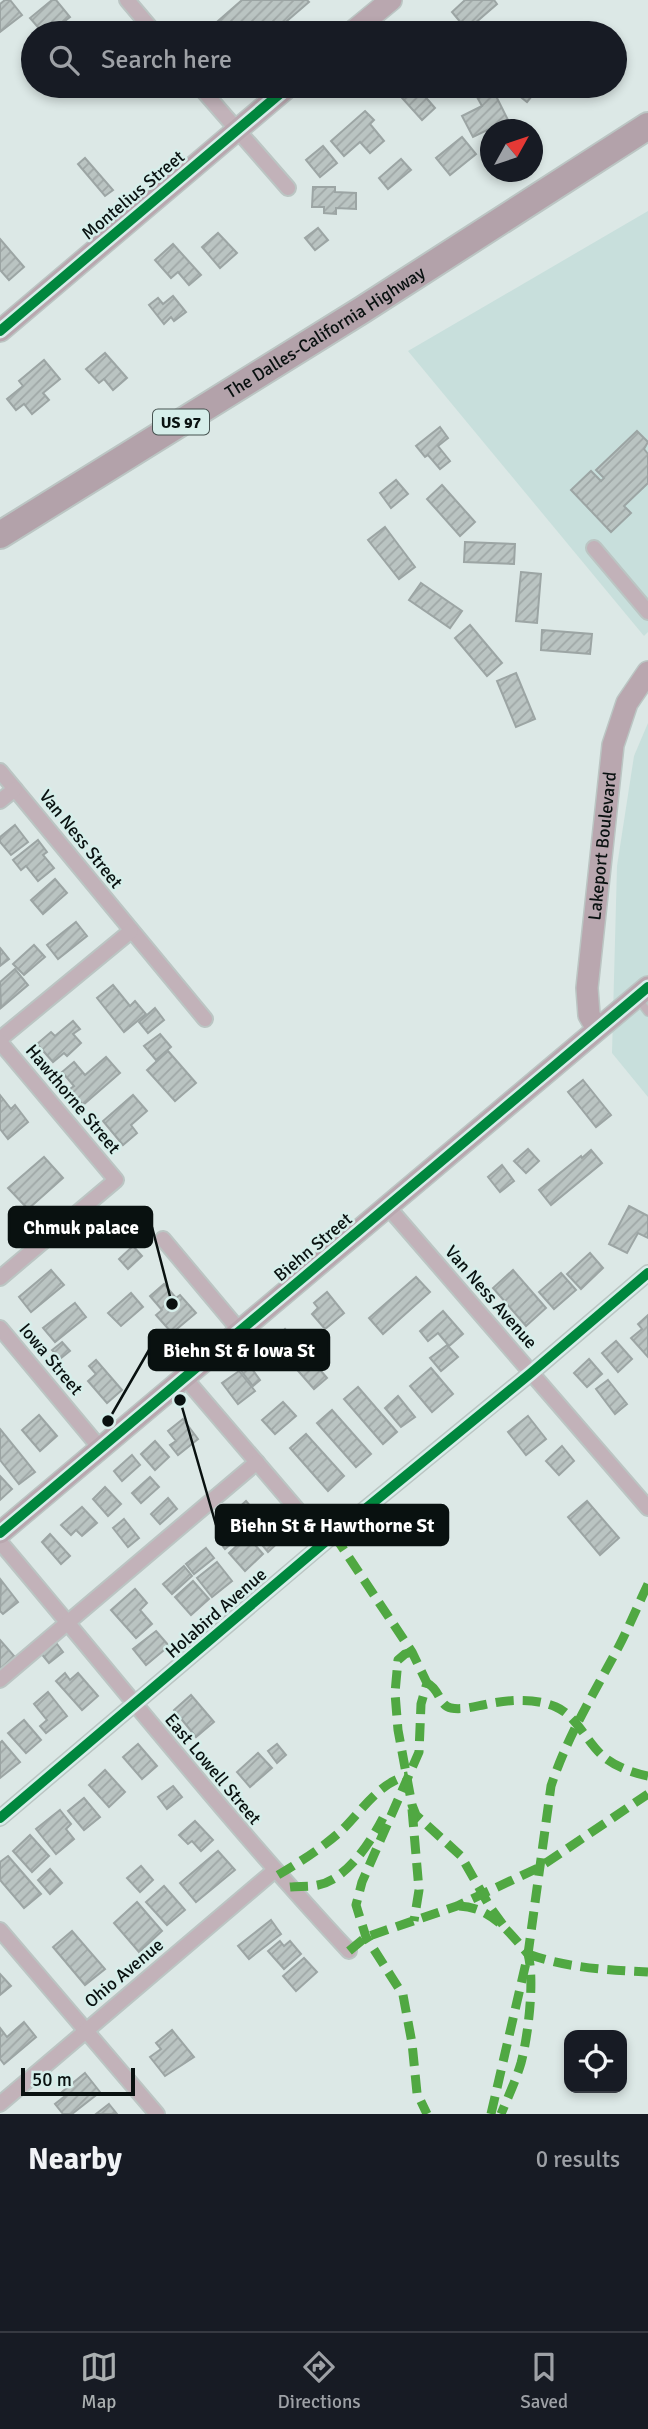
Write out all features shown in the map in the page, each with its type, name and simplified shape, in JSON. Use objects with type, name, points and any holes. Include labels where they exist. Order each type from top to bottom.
[{"type":"highway","name":"The Dalles-California Highway","points":[[0,535],[362,310],[648,126]]},
{"type":"street","points":[[127,0],[145,21]]},
{"type":"street","points":[[366,21],[391,0]]},
{"type":"street","points":[[209,98],[288,188]]},
{"type":"street","name":"Montelius Street","points":[[0,331],[275,98]]},
{"type":"street","points":[[594,548],[648,612]]},
{"type":"street","name":"Lakeport Boulevard","points":[[597,1029],[587,1004],[587,988],[613,745],[627,703],[648,672]]},
{"type":"street","name":"Van Ness Street","points":[[0,771],[131,931]]},
{"type":"street","points":[[0,801],[15,789]]},
{"type":"street","points":[[0,1040],[131,931],[205,1019]]},
{"type":"street","name":"Biehn Street","points":[[0,1533],[597,1029],[644,998]]},
{"type":"street","name":"Hawthorne Street","points":[[0,1040],[116,1180],[0,1278]]},
{"type":"street","name":"Van Ness Avenue","points":[[388,1207],[648,1508]]},
{"type":"street","points":[[163,1239],[240,1331]]},
{"type":"street","name":"Holabird Avenue","points":[[0,1818],[648,1273]]},
{"type":"street","name":"Iowa Street","points":[[0,1328],[100,1448]]},
{"type":"street","points":[[184,1377],[325,1542]]},
{"type":"street","points":[[0,1680],[257,1462]]},
{"type":"street","name":"East Lowell Street","points":[[0,1542],[274,1871],[349,1951]]},
{"type":"street","name":"Ohio Avenue","points":[[0,2104],[274,1871]]},
{"type":"street","points":[[0,1930],[157,2114]]},
{"type":"shaded area","points":[[648,211],[648,632],[644,636],[408,351]]},
{"type":"shaded area","points":[[648,723],[648,1097],[612,1053],[617,866],[634,756]]},
{"type":"building","points":[[10,0],[22,15],[0,32],[0,4]]},
{"type":"building","points":[[52,0],[56,0],[70,17],[65,21],[33,21],[30,18]]},
{"type":"building","points":[[242,0],[309,2],[287,21],[218,21]]},
{"type":"building","points":[[465,0],[494,0],[497,4],[477,21],[460,21],[452,12]]},
{"type":"building","points":[[402,98],[426,98],[435,108],[422,120]]},
{"type":"building","points":[[478,98],[497,98],[508,119],[480,119],[480,134],[473,137],[462,116],[482,106]]},
{"type":"building","points":[[365,111],[374,120],[370,124],[384,141],[370,153],[360,142],[344,156],[331,141]]},
{"type":"building","points":[[462,137],[476,154],[450,175],[436,158]]},
{"type":"building","points":[[323,146],[337,163],[320,177],[306,160]]},
{"type":"building","points":[[85,158],[113,190],[105,196],[78,164]]},
{"type":"building","points":[[401,159],[411,170],[388,189],[379,178]]},
{"type":"building","points":[[313,187],[335,187],[335,192],[356,193],[356,209],[336,208],[336,214],[324,213],[324,207],[312,207]]},
{"type":"building","points":[[318,228],[328,240],[315,250],[305,238]]},
{"type":"building","points":[[218,233],[237,253],[220,268],[202,247]]},
{"type":"building","points":[[0,239],[24,267],[9,280],[0,270]]},
{"type":"building","points":[[173,244],[201,275],[189,285],[178,272],[171,278],[155,260]]},
{"type":"building","points":[[173,296],[186,312],[174,321],[171,317],[164,324],[149,305],[158,298],[163,304]]},
{"type":"building","points":[[105,353],[127,378],[113,390],[104,379],[99,383],[86,369]]},
{"type":"building","points":[[44,360],[60,379],[43,393],[49,400],[32,414],[24,404],[16,410],[7,399],[23,386],[19,381]]},
{"type":"building","points":[[440,427],[448,438],[438,446],[450,461],[440,469],[416,446]]},
{"type":"building","points":[[637,431],[648,442],[644,449],[648,454],[648,483],[624,506],[631,513],[611,532],[571,490],[591,471],[601,481],[604,478],[596,470]]},
{"type":"building","points":[[396,480],[408,494],[391,508],[380,493]]},
{"type":"building","points":[[442,485],[475,522],[460,536],[427,499]]},
{"type":"building","points":[[385,527],[415,567],[399,579],[368,540]]},
{"type":"building","points":[[465,542],[515,544],[514,564],[464,562]]},
{"type":"building","points":[[521,572],[541,574],[537,623],[516,621]]},
{"type":"building","points":[[421,583],[462,611],[450,628],[409,600]]},
{"type":"building","points":[[470,625],[502,663],[487,676],[455,638]]},
{"type":"building","points":[[542,630],[592,634],[590,654],[541,650]]},
{"type":"building","points":[[516,673],[535,719],[516,727],[497,681]]},
{"type":"building","points":[[15,825],[28,842],[11,855],[0,842],[0,837]]},
{"type":"building","points":[[38,840],[47,852],[43,855],[54,868],[38,881],[26,866],[21,870],[13,860]]},
{"type":"building","points":[[55,879],[67,893],[43,914],[31,900]]},
{"type":"building","points":[[76,922],[87,936],[58,959],[47,945]]},
{"type":"building","points":[[34,945],[45,957],[24,975],[13,964]]},
{"type":"building","points":[[0,948],[9,959],[0,966]]},
{"type":"building","points":[[15,969],[28,985],[1,1008],[0,982]]},
{"type":"building","points":[[113,985],[130,1006],[135,1001],[146,1014],[124,1032],[97,998]]},
{"type":"building","points":[[155,1008],[164,1020],[148,1033],[139,1022]]},
{"type":"building","points":[[73,1021],[80,1029],[73,1034],[81,1043],[67,1056],[64,1053],[53,1062],[37,1044],[51,1032],[55,1036]]},
{"type":"building","points":[[160,1034],[171,1047],[156,1060],[144,1046]]},
{"type":"building","points":[[168,1051],[196,1083],[175,1101],[147,1070]]},
{"type":"building","points":[[106,1057],[120,1073],[83,1105],[70,1089],[74,1086],[62,1072],[74,1062],[85,1075]]},
{"type":"building","points":[[583,1080],[611,1115],[596,1127],[568,1092]]},
{"type":"building","points":[[0,1095],[11,1109],[15,1105],[28,1122],[8,1139],[0,1129]]},
{"type":"building","points":[[133,1095],[147,1111],[131,1125],[137,1133],[123,1145],[103,1121]]},
{"type":"building","points":[[528,1149],[539,1161],[526,1173],[514,1161]]},
{"type":"building","points":[[591,1150],[602,1163],[551,1205],[539,1190]]},
{"type":"building","points":[[44,1157],[63,1178],[28,1209],[8,1188]]},
{"type":"building","points":[[502,1165],[514,1181],[500,1192],[488,1177]]},
{"type":"building","points":[[629,1206],[648,1216],[648,1238],[638,1233],[627,1253],[609,1244]]},
{"type":"building","points":[[133,1246],[142,1256],[128,1269],[119,1259]]},
{"type":"building","points":[[590,1253],[603,1268],[581,1289],[567,1274]]},
{"type":"building","points":[[51,1270],[64,1285],[31,1312],[19,1297]]},
{"type":"building","points":[[513,1270],[546,1308],[526,1326],[493,1288]]},
{"type":"building","points":[[561,1273],[576,1290],[554,1309],[539,1292]]},
{"type":"building","points":[[416,1277],[430,1292],[383,1334],[369,1318]]},
{"type":"building","points":[[164,1284],[176,1298],[180,1295],[196,1313],[172,1333],[156,1315],[162,1310],[150,1296]]},
{"type":"building","points":[[327,1292],[344,1313],[325,1329],[312,1314],[318,1308],[314,1303]]},
{"type":"building","points":[[131,1293],[143,1307],[121,1326],[108,1313]]},
{"type":"building","points":[[75,1303],[86,1317],[55,1342],[43,1328]]},
{"type":"building","points":[[443,1311],[463,1334],[449,1346],[438,1333],[428,1341],[420,1331]]},
{"type":"building","points":[[648,1315],[648,1357],[631,1338],[642,1329],[638,1324]]},
{"type":"building","points":[[285,1329],[327,1378],[314,1389],[272,1341]]},
{"type":"building","points":[[616,1341],[632,1359],[618,1372],[602,1353]]},
{"type":"building","points":[[62,1342],[70,1351],[60,1359],[52,1350]]},
{"type":"building","points":[[447,1345],[458,1357],[441,1371],[430,1358]]},
{"type":"building","points":[[589,1359],[602,1374],[587,1387],[574,1373]]},
{"type":"building","points":[[96,1360],[122,1390],[107,1403],[88,1381],[96,1374],[89,1366]]},
{"type":"building","points":[[247,1362],[260,1380],[253,1386],[239,1368]]},
{"type":"building","points":[[431,1368],[453,1394],[432,1412],[410,1386]]},
{"type":"building","points":[[239,1371],[255,1391],[238,1404],[222,1383]]},
{"type":"building","points":[[608,1380],[627,1404],[615,1414],[596,1389]]},
{"type":"building","points":[[358,1387],[397,1432],[383,1444],[344,1399]]},
{"type":"building","points":[[398,1396],[415,1417],[401,1427],[385,1408]]},
{"type":"building","points":[[283,1402],[296,1416],[275,1434],[262,1420]]},
{"type":"building","points":[[332,1410],[371,1454],[356,1467],[317,1423]]},
{"type":"building","points":[[39,1415],[57,1436],[40,1451],[22,1430]]},
{"type":"building","points":[[528,1416],[546,1439],[526,1455],[508,1432]]},
{"type":"building","points":[[183,1419],[198,1439],[178,1455],[170,1445],[176,1441],[168,1431]]},
{"type":"building","points":[[0,1429],[35,1472],[19,1484],[0,1460]]},
{"type":"building","points":[[306,1434],[344,1476],[328,1491],[290,1448]]},
{"type":"building","points":[[155,1441],[169,1457],[155,1470],[141,1454]]},
{"type":"building","points":[[562,1446],[574,1461],[559,1475],[546,1461]]},
{"type":"building","points":[[132,1455],[140,1465],[122,1481],[114,1471]]},
{"type":"building","points":[[0,1476],[12,1489],[0,1500]]},
{"type":"building","points":[[150,1477],[159,1487],[141,1503],[132,1493]]},
{"type":"building","points":[[105,1487],[121,1504],[108,1516],[93,1499]]},
{"type":"building","points":[[168,1498],[177,1509],[160,1524],[151,1514]]},
{"type":"building","points":[[246,1501],[262,1520],[252,1529],[236,1510]]},
{"type":"building","points":[[587,1501],[619,1538],[600,1555],[568,1517]]},
{"type":"building","points":[[82,1507],[97,1523],[82,1536],[76,1530],[71,1535],[61,1525]]},
{"type":"building","points":[[270,1517],[286,1535],[268,1552],[252,1533]]},
{"type":"building","points":[[124,1519],[139,1538],[128,1547],[113,1528]]},
{"type":"building","points":[[237,1522],[245,1532],[225,1549],[217,1539]]},
{"type":"building","points":[[50,1534],[70,1556],[61,1564],[42,1542]]},
{"type":"building","points":[[247,1536],[263,1554],[245,1571],[229,1553]]},
{"type":"building","points":[[206,1548],[214,1558],[194,1574],[186,1564]]},
{"type":"building","points":[[217,1562],[232,1581],[212,1597],[197,1578]]},
{"type":"building","points":[[184,1566],[192,1576],[172,1594],[163,1584]]},
{"type":"building","points":[[1,1580],[18,1602],[3,1614],[0,1611]]},
{"type":"building","points":[[193,1581],[209,1599],[191,1615],[175,1597]]},
{"type":"building","points":[[135,1589],[147,1603],[140,1610],[152,1624],[136,1638],[111,1610]]},
{"type":"building","points":[[156,1631],[169,1646],[146,1665],[133,1649]]},
{"type":"building","points":[[0,1640],[15,1657],[0,1669]]},
{"type":"building","points":[[54,1640],[63,1652],[49,1663],[40,1652]]},
{"type":"building","points":[[65,1673],[70,1680],[78,1673],[98,1696],[82,1710],[56,1681]]},
{"type":"building","points":[[48,1692],[67,1716],[46,1733],[40,1726],[47,1720],[34,1704]]},
{"type":"building","points":[[191,1695],[214,1722],[196,1737],[174,1710]]},
{"type":"building","points":[[24,1720],[41,1740],[26,1753],[8,1733]]},
{"type":"building","points":[[2,1741],[20,1762],[0,1778],[0,1743]]},
{"type":"building","points":[[138,1744],[157,1766],[142,1779],[123,1757]]},
{"type":"building","points":[[277,1744],[286,1755],[277,1763],[268,1751]]},
{"type":"building","points":[[258,1753],[272,1768],[250,1787],[237,1772]]},
{"type":"building","points":[[105,1770],[125,1792],[109,1807],[89,1785]]},
{"type":"building","points":[[173,1786],[182,1797],[167,1809],[158,1797]]},
{"type":"building","points":[[84,1798],[100,1817],[84,1830],[68,1811]]},
{"type":"building","points":[[60,1810],[71,1824],[66,1829],[74,1839],[56,1854],[36,1829]]},
{"type":"building","points":[[195,1821],[213,1840],[201,1851],[192,1841],[188,1844],[179,1835]]},
{"type":"building","points":[[30,1835],[49,1856],[32,1872],[13,1851]]},
{"type":"building","points":[[218,1851],[235,1870],[196,1902],[180,1883]]},
{"type":"building","points":[[8,1856],[41,1894],[24,1908],[0,1880],[0,1862]]},
{"type":"building","points":[[141,1866],[153,1880],[140,1892],[127,1878]]},
{"type":"building","points":[[50,1869],[62,1883],[50,1894],[38,1880]]},
{"type":"building","points":[[164,1886],[185,1910],[167,1925],[146,1902]]},
{"type":"building","points":[[137,1902],[162,1931],[139,1952],[114,1923]]},
{"type":"building","points":[[271,1920],[281,1934],[249,1959],[238,1946]]},
{"type":"building","points":[[72,1931],[105,1969],[85,1985],[53,1947]]},
{"type":"building","points":[[280,1941],[284,1946],[290,1941],[301,1954],[284,1969],[268,1951]]},
{"type":"building","points":[[304,1958],[317,1972],[296,1991],[283,1976]]},
{"type":"building","points":[[0,1974],[11,1986],[0,1995]]},
{"type":"building","points":[[24,2022],[36,2037],[4,2064],[0,2059],[0,2028],[7,2037]]},
{"type":"building","points":[[172,2030],[194,2057],[165,2076],[150,2057],[161,2049],[156,2043]]},
{"type":"building","points":[[85,2073],[100,2092],[72,2114],[63,2114],[55,2104],[65,2096],[62,2092]]},
{"type":"building","points":[[109,2104],[117,2114],[96,2114]]},
{"type":"marked path","points":[[334,1535],[412,1652],[427,1683],[421,1704],[419,1752],[362,1882],[356,1905],[366,1937],[403,1995],[412,2043],[417,2093],[427,2114]]},
{"type":"marked path","points":[[491,2114],[528,1954],[551,1786],[573,1733],[648,1584]]},
{"type":"marked path","points":[[412,1652],[398,1660],[395,1693],[398,1730],[412,1805],[416,1815],[461,1856],[506,1929]]},
{"type":"marked path","points":[[427,1683],[435,1689],[444,1704],[451,1708],[520,1700],[556,1707],[576,1723],[609,1761],[648,1776]]},
{"type":"marked path","points":[[278,1875],[334,1837],[388,1784],[408,1776]]},
{"type":"marked path","points":[[349,1951],[366,1937],[457,1906],[540,1867],[648,1794]]},
{"type":"marked path","points":[[412,1809],[419,1890],[414,1921]]},
{"type":"marked path","points":[[290,1887],[318,1885],[339,1876],[364,1849],[383,1818]]},
{"type":"marked path","points":[[459,1906],[470,1907],[490,1916],[506,1929],[528,1954],[531,1993],[524,2052],[501,2114]]},
{"type":"marked path","points":[[528,1954],[572,1965],[648,1972]]},
{"type":"cycle path","points":[[0,331],[275,98]]},
{"type":"cycle path","points":[[0,1533],[648,987]]},
{"type":"cycle path","points":[[0,1818],[648,1273]]},
{"type":"place","name":"Chmuk palace","points":[[172,1304]]},
{"type":"place","name":"Biehn St & Hawthorne St","points":[[180,1400]]},
{"type":"place","name":"Biehn St & Iowa St","points":[[108,1421]]}]
